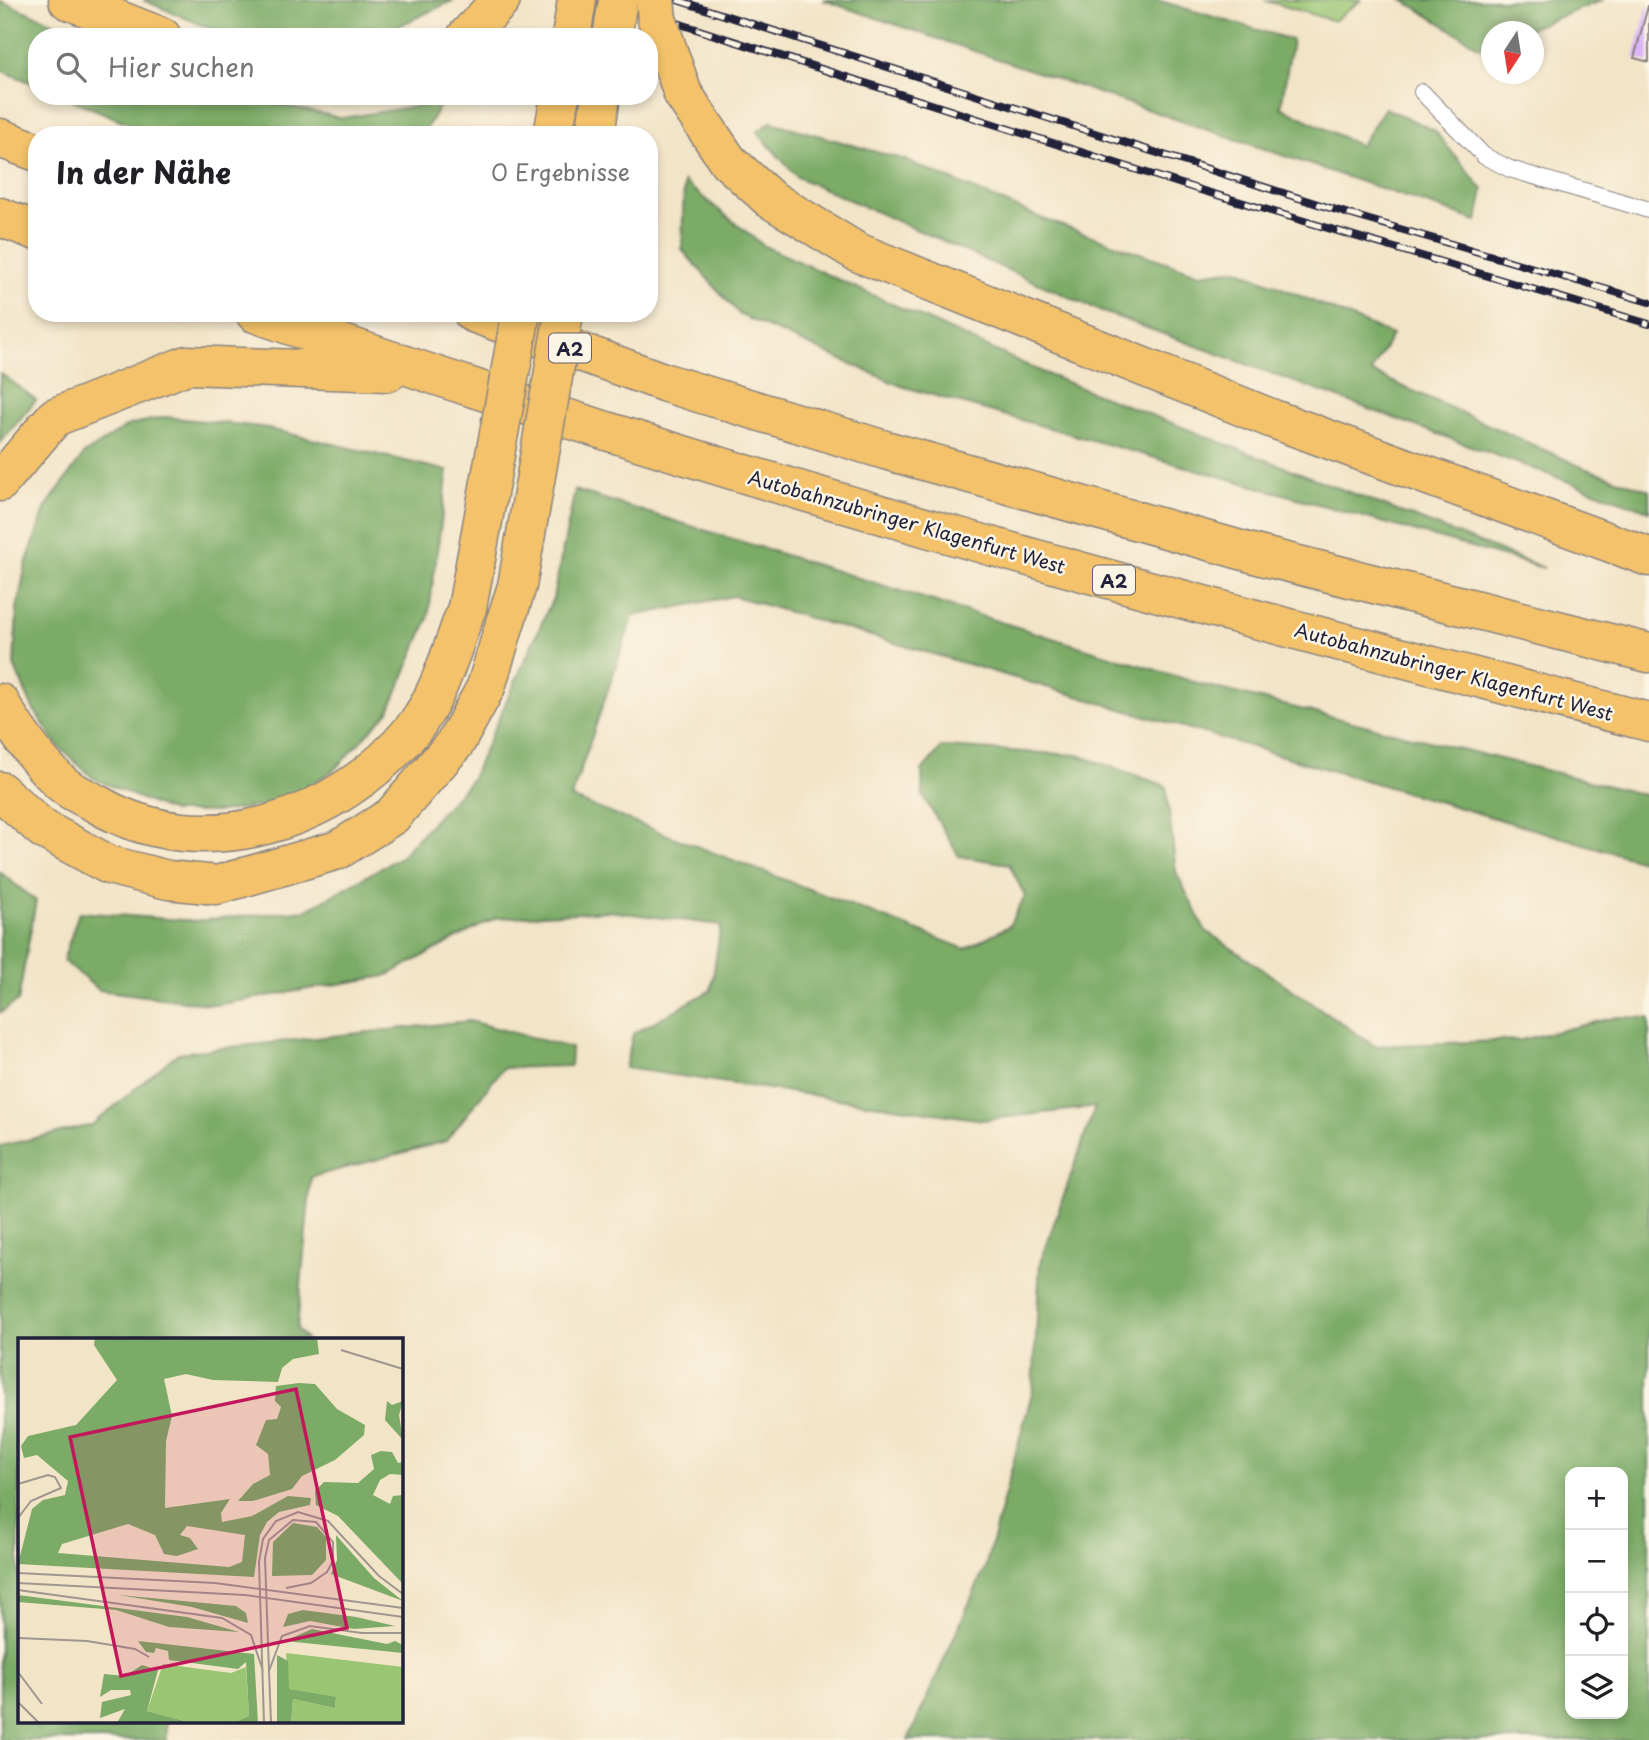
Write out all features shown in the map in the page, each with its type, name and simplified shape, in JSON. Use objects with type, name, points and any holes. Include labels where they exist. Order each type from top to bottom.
[{"type":"main road","points":[[68,0],[139,28]]},
{"type":"main road","points":[[475,28],[501,0]]},
{"type":"main road","points":[[572,28],[577,0]]},
{"type":"main road","points":[[613,28],[618,0]]},
{"type":"main road","points":[[655,0],[657,19],[683,94],[727,161],[770,199],[857,252],[1273,419],[1649,557]]},
{"type":"main road","points":[[555,126],[558,105]]},
{"type":"main road","points":[[596,126],[600,105]]},
{"type":"main road","points":[[0,138],[28,149]]},
{"type":"main road","points":[[0,217],[28,228]]},
{"type":"main road","name":"Autobahnzubringer Klagenfurt West","points":[[280,322],[423,373],[856,508],[1236,614],[1649,722]]},
{"type":"main road","name":"A2","points":[[498,322],[666,383],[885,450],[1262,556],[1649,653]]},
{"type":"main road","points":[[0,703],[20,737],[58,781],[122,819],[171,833],[219,834],[262,827],[305,811],[355,785],[383,763],[416,726],[438,684],[467,608],[518,322]]},
{"type":"main road","points":[[0,791],[43,829],[109,864],[168,880],[217,885],[338,850],[392,816],[456,742],[486,687],[517,586],[562,322]]},
{"type":"main road","points":[[0,482],[55,416],[187,365],[423,373]]},
{"type":"lane","points":[[1422,92],[1484,156],[1510,169],[1649,210]]},
{"type":"green space","points":[[143,0],[454,0],[394,28],[209,28]]},
{"type":"green space","points":[[823,0],[1157,0],[1292,40],[1281,107],[1360,146],[1385,108],[1434,130],[1483,190],[1477,221]]},
{"type":"green space","points":[[1264,0],[1361,0],[1334,21]]},
{"type":"green space","points":[[1403,0],[1603,0],[1544,23],[1481,21],[1481,48]]},
{"type":"green space","points":[[0,1],[68,28],[28,28],[28,81],[0,70]]},
{"type":"green space","points":[[84,105],[281,105],[342,118],[423,105],[440,105],[427,126],[135,126]]},
{"type":"green space","points":[[771,122],[905,160],[1043,219],[1200,274],[1237,269],[1392,335],[1371,372],[1584,468],[1649,490],[1649,511],[1103,312],[797,177],[757,132]]},
{"type":"green space","points":[[684,182],[764,246],[1051,376],[1544,568],[901,386],[740,315],[682,250]]},
{"type":"green space","points":[[0,373],[36,400],[0,443]]},
{"type":"green space","points":[[165,417],[261,427],[448,471],[428,619],[389,711],[334,770],[281,803],[219,812],[172,812],[94,779],[58,746],[32,707],[14,665],[17,609],[26,564],[46,507],[84,454],[129,425]]},
{"type":"green space","points":[[575,490],[1204,685],[1649,796],[1649,863],[734,596],[633,616],[571,798],[965,949],[1009,926],[1025,896],[1009,864],[959,856],[923,796],[922,770],[942,747],[1078,755],[1166,786],[1176,872],[1205,930],[1375,1046],[1521,1040],[1617,1017],[1649,1018],[1649,1740],[908,1740],[985,1568],[1033,1389],[1040,1263],[1095,1107],[983,1120],[625,1068],[633,1034],[711,990],[721,925],[608,911],[495,918],[386,976],[215,1005],[99,990],[63,961],[79,912],[195,921],[306,910],[400,857],[471,780],[553,598]]},
{"type":"green space","points":[[0,872],[36,901],[18,1001],[0,1013]]},
{"type":"green space","points":[[469,1021],[571,1048],[570,1066],[503,1068],[446,1141],[311,1177],[297,1329],[305,1338],[18,1338],[18,1722],[167,1722],[167,1740],[0,1740],[0,1146],[92,1125],[178,1053]]},
{"type":"building","points":[[1649,6],[1649,62],[1634,58]]},
{"type":"railway","points":[[605,0],[1197,189],[1649,324]]},
{"type":"railway","points":[[677,0],[1349,214],[1649,302]]}]
